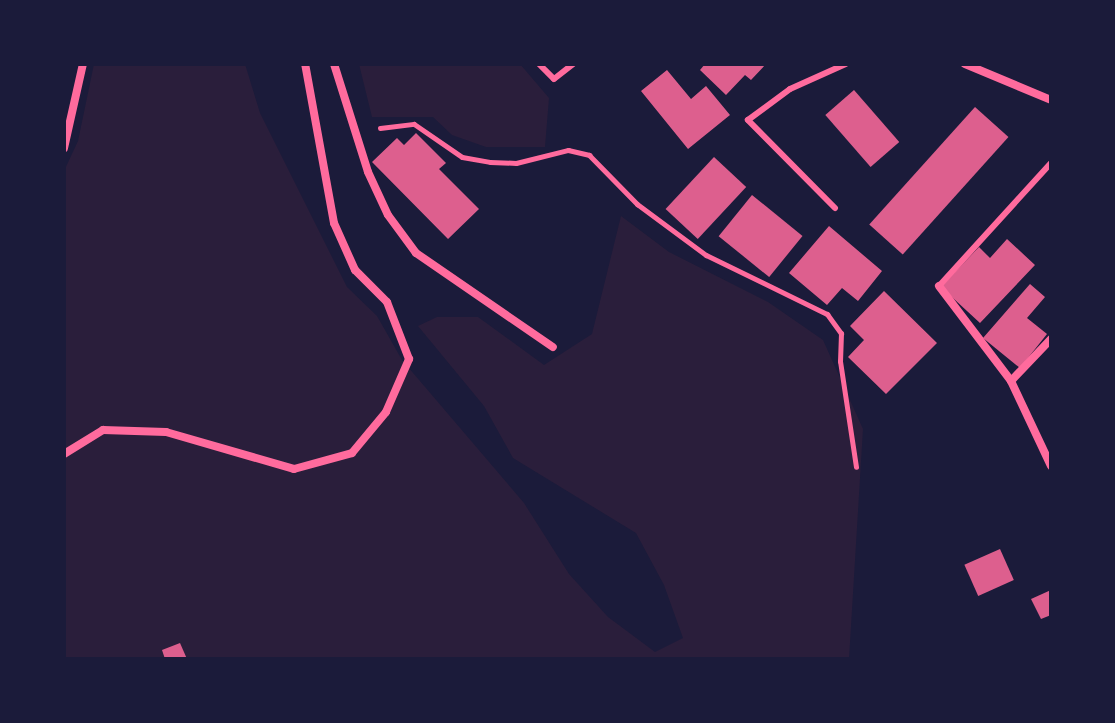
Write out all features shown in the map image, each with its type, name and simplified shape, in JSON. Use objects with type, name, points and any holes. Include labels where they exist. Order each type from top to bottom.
[{"type":"street","points":[[64,454],[103,430],[166,432],[294,469],[352,453],[386,412],[409,359],[387,302],[355,270],[334,223],[305,64]]},
{"type":"street","points":[[334,64],[355,133],[388,215],[416,253],[553,347]]},
{"type":"street","points":[[965,64],[1051,100]]},
{"type":"street","points":[[64,148],[82,65]]},
{"type":"street","points":[[939,286],[1011,381],[1051,466]]},
{"type":"street","points":[[1011,381],[1051,339]]},
{"type":"lane","points":[[539,64],[554,79],[573,64]]},
{"type":"lane","points":[[835,208],[748,120],[790,89],[846,64]]},
{"type":"lane","points":[[939,286],[1051,163]]},
{"type":"path","points":[[355,133],[414,124],[462,157],[490,162],[516,163],[568,150],[589,155],[606,177],[696,248],[827,314],[841,333],[840,361],[856,467]]},
{"type":"shaded area","points":[[94,64],[245,64],[260,113],[347,287],[377,316],[402,360],[524,503],[569,574],[608,617],[655,652],[683,638],[664,585],[636,533],[513,458],[484,406],[418,326],[437,317],[478,317],[544,365],[592,334],[621,216],[669,252],[768,302],[823,340],[863,429],[849,659],[64,659],[64,171],[78,141]]},
{"type":"shaded area","points":[[359,64],[520,64],[549,98],[545,147],[486,147],[452,135],[433,117],[372,117]]},
{"type":"building","points":[[705,64],[766,64],[751,80],[745,75],[726,95],[700,70]]},
{"type":"building","points":[[667,70],[691,99],[706,86],[730,115],[688,149],[641,91]]},
{"type":"building","points":[[854,90],[899,142],[871,167],[825,115]]},
{"type":"building","points":[[975,107],[1008,137],[903,255],[869,224]]},
{"type":"building","points":[[416,133],[446,163],[439,169],[479,209],[448,239],[372,162],[397,138],[404,145]]},
{"type":"building","points":[[714,157],[746,187],[698,239],[666,209]]},
{"type":"building","points":[[752,195],[803,236],[769,277],[719,236]]},
{"type":"building","points":[[829,226],[882,271],[858,301],[842,288],[827,305],[789,273]]},
{"type":"building","points":[[1007,239],[1035,265],[980,323],[941,287],[979,247],[990,258]]},
{"type":"building","points":[[1030,284],[1045,297],[1027,318],[1047,334],[1020,368],[983,338]]},
{"type":"building","points":[[884,291],[937,343],[886,394],[848,357],[864,340],[850,326]]},
{"type":"building","points":[[1000,549],[1014,580],[978,596],[964,565]]},
{"type":"building","points":[[1051,590],[1051,615],[1041,619],[1031,599]]},
{"type":"building","points":[[180,643],[187,659],[165,659],[162,650]]}]
